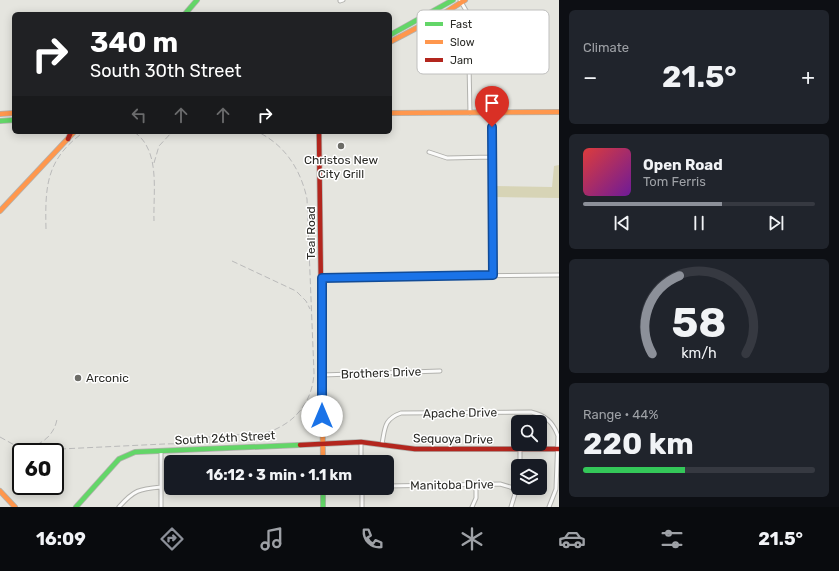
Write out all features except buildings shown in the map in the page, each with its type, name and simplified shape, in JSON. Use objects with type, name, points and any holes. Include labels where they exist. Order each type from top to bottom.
[{"type":"street","points":[[187,12],[197,0]]},
{"type":"street","points":[[435,10],[453,0]]},
{"type":"street","points":[[446,10],[462,1]]},
{"type":"street","points":[[392,34],[417,20]]},
{"type":"street","points":[[392,41],[417,27]]},
{"type":"street","points":[[469,74],[470,113]]},
{"type":"street","points":[[492,112],[493,275]]},
{"type":"street","points":[[392,114],[559,112]]},
{"type":"street","points":[[0,114],[12,113]]},
{"type":"street","points":[[0,121],[12,120]]},
{"type":"street","points":[[0,211],[71,134]]},
{"type":"street","name":"Teal Road","points":[[319,134],[321,147]]},
{"type":"street","name":"Teal Road","points":[[322,134],[323,455]]},
{"type":"street","points":[[429,152],[447,158],[492,157]]},
{"type":"street","points":[[322,278],[559,275]]},
{"type":"street","name":"Brothers Drive","points":[[322,375],[440,371]]},
{"type":"street","name":"Apache Drive","points":[[382,444],[386,423],[389,419],[401,413],[531,412],[544,416],[555,428],[558,436],[556,489],[549,507]]},
{"type":"street","points":[[361,442],[361,455]]},
{"type":"street","name":"Sequoya Drive","points":[[322,443],[361,442],[415,449],[511,450]]},
{"type":"street","name":"South 26th Street","points":[[76,507],[119,459],[128,454],[322,443]]},
{"type":"street","name":"Sequoya Drive","points":[[547,449],[558,449]]},
{"type":"street","points":[[161,451],[161,507]]},
{"type":"street","name":"Manitoba Drive","points":[[394,486],[500,484],[511,487]]},
{"type":"street","points":[[472,507],[476,498],[476,485]]},
{"type":"street","points":[[120,507],[130,495],[138,490],[161,487]]},
{"type":"street","points":[[0,491],[15,507]]},
{"type":"street","points":[[323,495],[323,507]]},
{"type":"street","points":[[362,495],[362,507]]},
{"type":"street","points":[[511,507],[515,495]]},
{"type":"shaded area","points":[[559,165],[559,198],[495,197],[495,186],[552,187],[554,166]]},
{"type":"railway","points":[[46,229],[46,200],[50,174],[62,152],[71,142],[81,134]]},
{"type":"railway","points":[[136,134],[143,140],[152,160],[154,172],[154,221]]},
{"type":"railway","points":[[154,163],[159,146],[170,134]]},
{"type":"railway","points":[[0,437],[18,447],[40,450],[224,442],[267,433],[280,427],[300,411],[311,390],[314,373],[307,199],[301,178],[296,168],[284,151],[268,137],[262,134]]},
{"type":"railway","points":[[232,261],[296,291],[306,301],[310,309]]},
{"type":"railway","points":[[40,443],[47,438],[54,429],[57,419]]},
{"type":"railway","points":[[198,438],[246,434]]},
{"type":"traffic: fast","points":[[187,12],[197,0]]},
{"type":"traffic: fast","points":[[435,10],[453,0]]},
{"type":"traffic: fast","points":[[392,34],[417,20]]},
{"type":"traffic: fast","points":[[0,121],[12,120]]},
{"type":"traffic: fast","points":[[76,507],[119,459],[135,452],[300,445]]},
{"type":"traffic: fast","points":[[323,495],[323,507]]},
{"type":"traffic: slow","points":[[449,10],[465,0]]},
{"type":"traffic: slow","points":[[392,41],[417,28]]},
{"type":"traffic: slow","points":[[392,113],[559,112]]},
{"type":"traffic: slow","points":[[0,114],[12,113]]},
{"type":"traffic: slow","points":[[0,211],[72,134]]},
{"type":"traffic: slow","points":[[322,374],[323,455]]},
{"type":"traffic: slow","points":[[0,491],[15,507]]},
{"type":"traffic: jam","points":[[68,139],[70,134]]},
{"type":"traffic: jam","points":[[319,134],[322,374]]},
{"type":"traffic: jam","points":[[300,445],[361,442],[415,449],[559,449]]},
{"type":"place","name":"Christos New City Grill","points":[[341,146]]},
{"type":"place","name":"Arconic","points":[[78,378]]},
{"type":"route","points":[[322,416],[322,278],[493,275],[492,127]]}]
